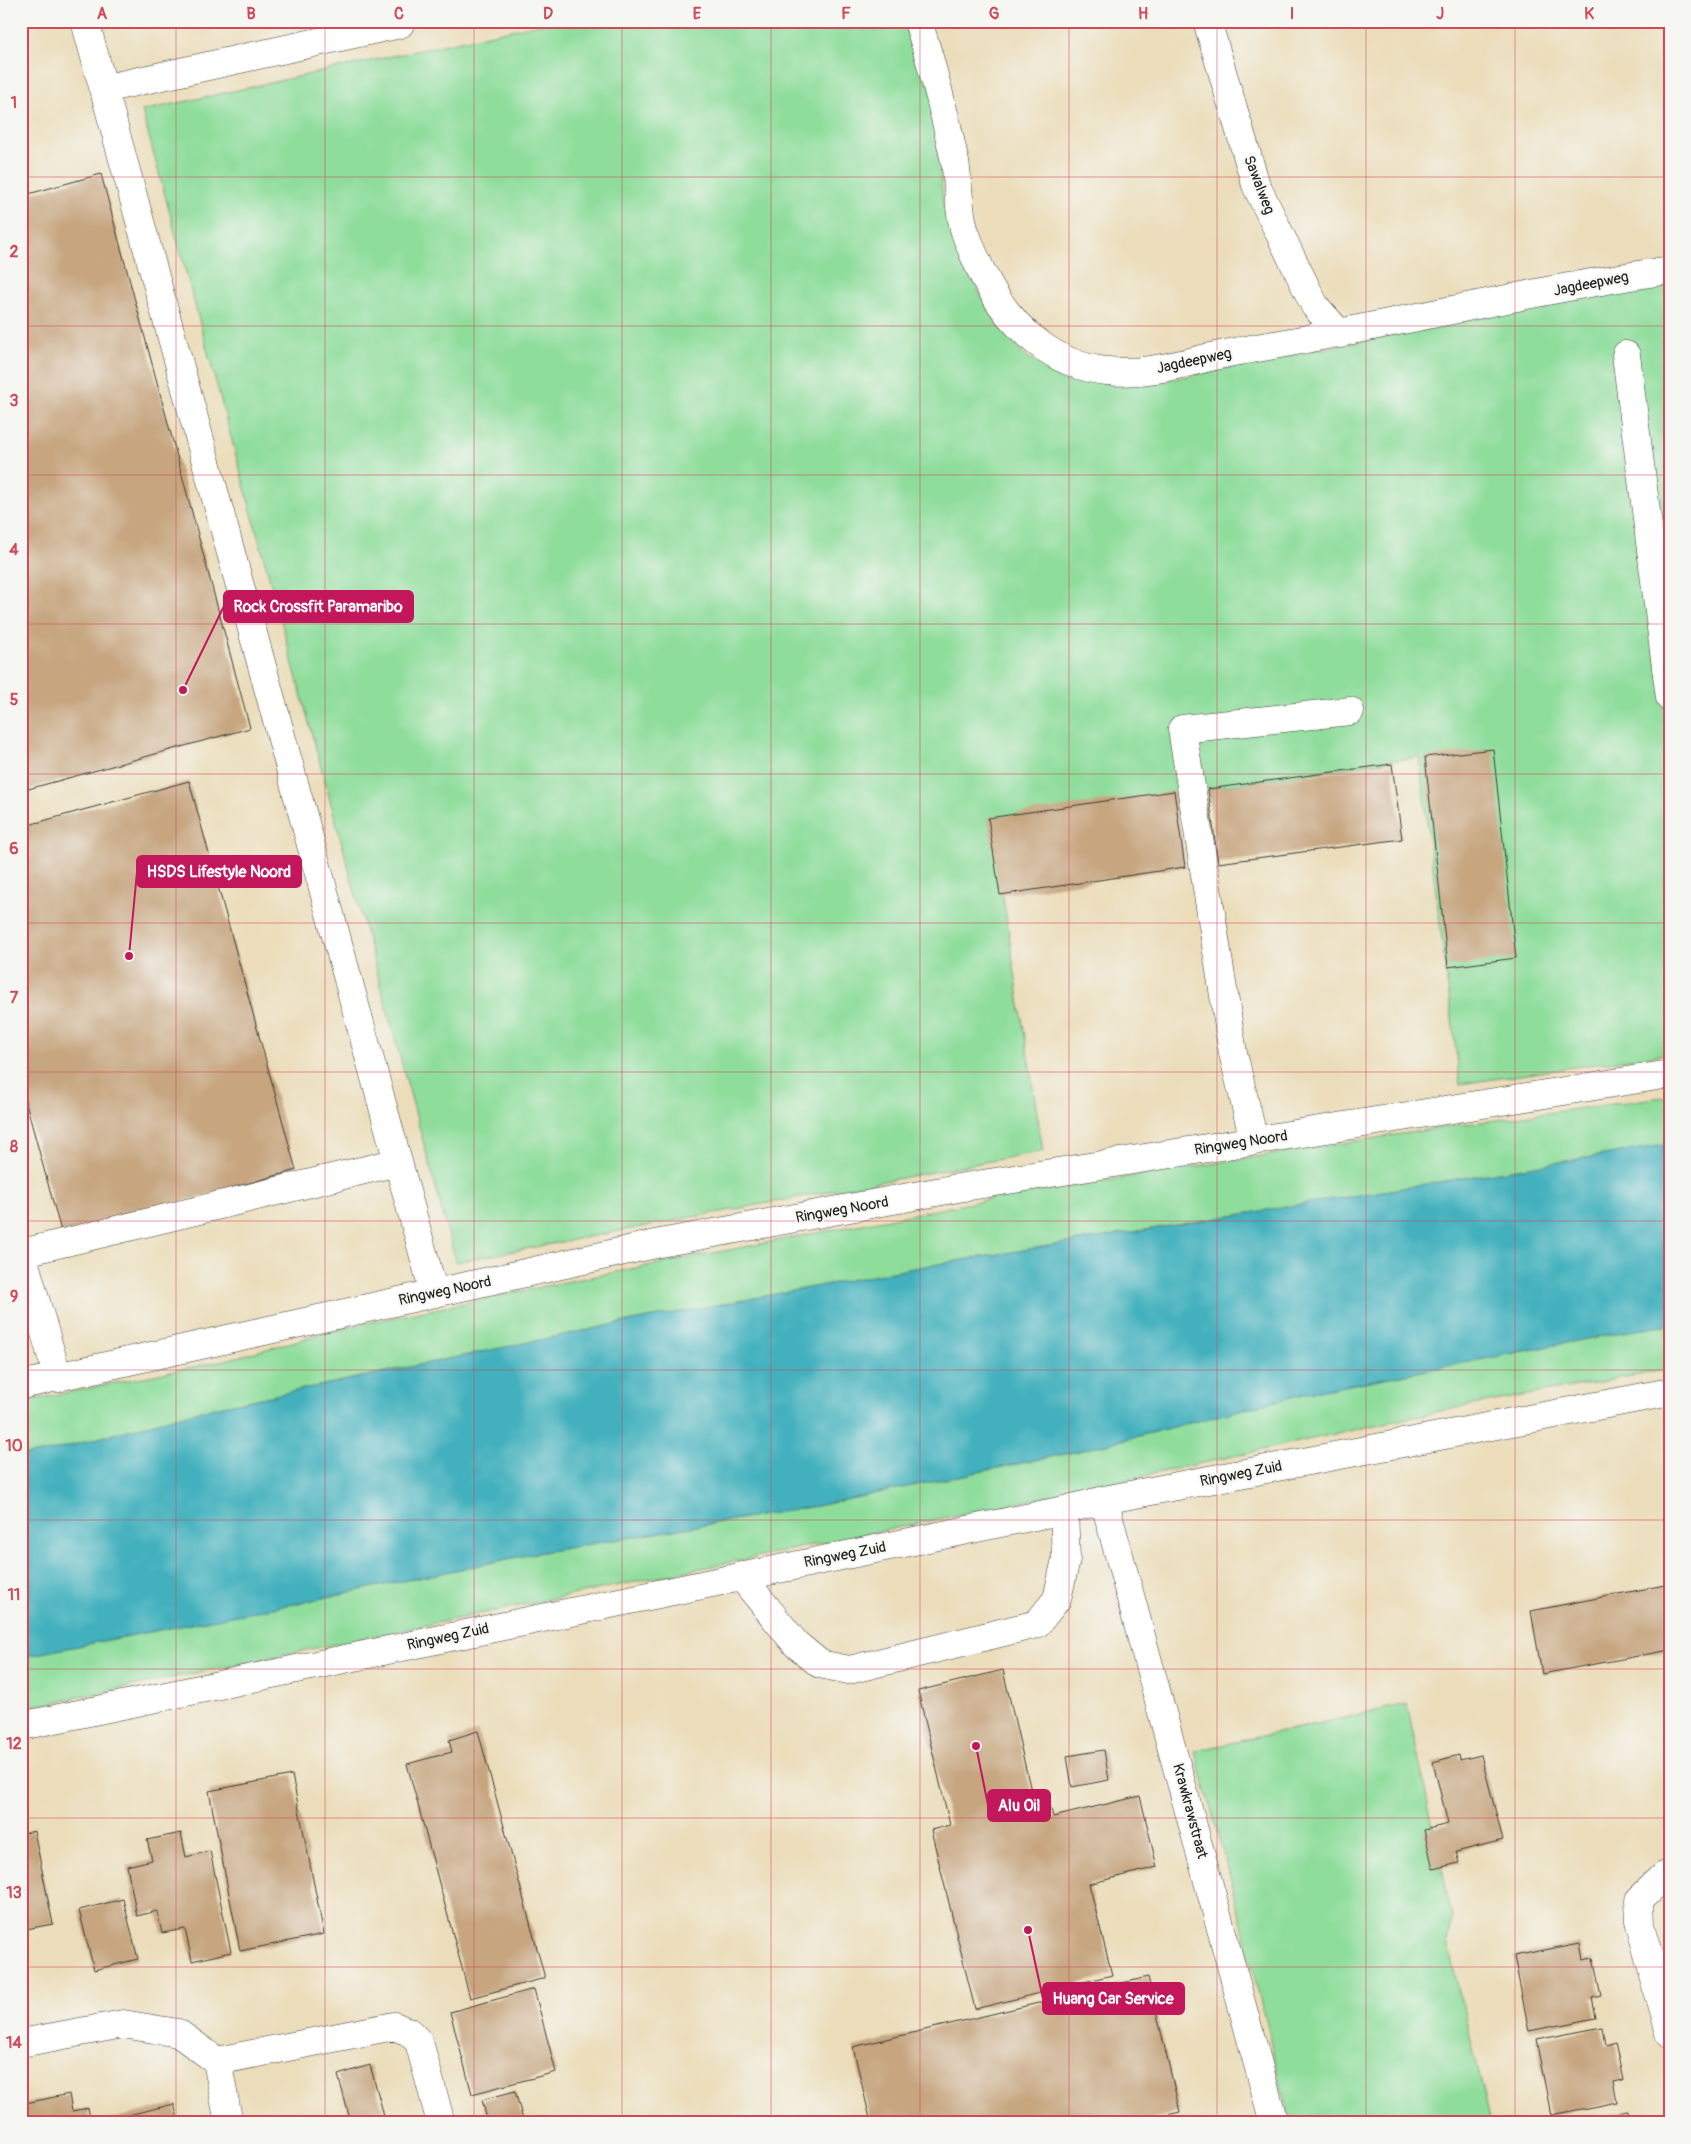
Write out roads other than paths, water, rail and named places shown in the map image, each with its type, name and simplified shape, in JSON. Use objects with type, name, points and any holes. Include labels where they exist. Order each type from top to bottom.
[{"type":"street","points":[[85,21],[434,1293]]},
{"type":"street","name":"Jagdeepweg","points":[[918,21],[939,87],[957,175],[965,231],[990,287],[1023,332],[1063,360],[1106,371],[1162,370],[1228,353],[1340,334],[1618,278],[1670,270]]},
{"type":"street","name":"Sawalweg","points":[[1207,21],[1256,185],[1315,306],[1340,334]]},
{"type":"street","points":[[103,89],[404,22]]},
{"type":"street","points":[[1626,355],[1670,698]]},
{"type":"street","points":[[1254,1141],[1233,1053],[1182,728],[1350,712]]},
{"type":"street","name":"Ringweg Noord","points":[[21,1385],[660,1243],[958,1188],[1670,1074]]},
{"type":"street","points":[[58,1378],[22,1252],[398,1162]]},
{"type":"street","name":"Ringweg Zuid","points":[[21,1726],[1064,1510],[1104,1500],[1670,1392]]},
{"type":"street","name":"Krawkrawstraat","points":[[1104,1500],[1274,2123]]},
{"type":"street","points":[[741,1576],[796,1644],[820,1664],[849,1670],[1037,1624],[1057,1599],[1066,1559],[1064,1510]]},
{"type":"street","points":[[1670,1874],[1664,1876],[1639,1900],[1640,1925],[1670,2034]]},
{"type":"street","points":[[21,2043],[123,2024],[178,2033],[217,2061],[229,2123]]},
{"type":"street","points":[[217,2061],[394,2026],[409,2032],[419,2042],[441,2123]]},
{"type":"water","points":[[1670,1144],[1670,1325],[1623,1332],[1308,1393],[1079,1451],[816,1506],[537,1553],[298,1603],[21,1657],[21,1456],[47,1452],[199,1411],[611,1325],[914,1268]]},
{"type":"place","name":"Rock Crossfit Paramaribo","points":[[183,690]]},
{"type":"place","name":"HSDS Lifestyle Noord","points":[[129,956]]},
{"type":"place","name":"Alu Oil","points":[[976,1746]]},
{"type":"place","name":"Huang Car Service","points":[[1028,1930]]}]
